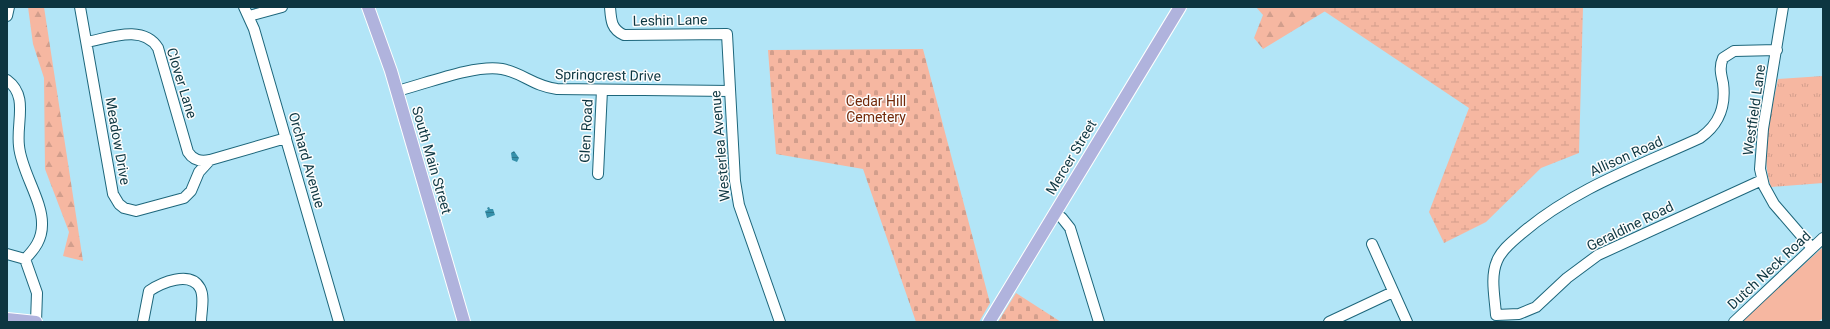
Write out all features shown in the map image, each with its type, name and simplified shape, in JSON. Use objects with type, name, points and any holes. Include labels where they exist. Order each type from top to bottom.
[{"type":"main road","name":"South Main Street","points":[[368,7],[397,91],[464,322]]},
{"type":"main road","name":"Mercer Street","points":[[989,322],[1180,7]]},
{"type":"main road","points":[[7,319],[36,322]]},
{"type":"street","points":[[7,16],[9,7]]},
{"type":"street","name":"Meadow Drive","points":[[80,7],[113,194],[119,204],[124,208],[136,211],[184,198],[191,191],[199,172],[210,160]]},
{"type":"street","points":[[247,12],[282,7]]},
{"type":"street","name":"Leshin Lane","points":[[610,7],[612,24],[615,29],[624,35],[727,34]]},
{"type":"street","name":"Westfield Lane","points":[[1783,7],[1760,153],[1762,180],[1774,204],[1812,248]]},
{"type":"street","name":"Orchard Avenue","points":[[247,12],[286,138],[339,322]]},
{"type":"street","name":"Clover Lane","points":[[86,42],[134,34],[150,39],[158,48],[188,152],[195,160],[210,160]]},
{"type":"street","name":"Westerlea Avenue","points":[[727,34],[735,181],[739,205],[780,322]]},
{"type":"street","name":"Allison Road","points":[[1496,315],[1493,275],[1501,253],[1548,212],[1570,198],[1700,138],[1709,132],[1719,118],[1724,103],[1720,70],[1723,58],[1734,51],[1777,50]]},
{"type":"street","name":"Springcrest Drive","points":[[397,91],[475,70],[495,68],[518,74],[534,84],[545,87],[602,90],[730,91]]},
{"type":"street","points":[[7,80],[13,85],[19,95],[19,146],[42,222],[38,244],[25,259]]},
{"type":"street","name":"Glen Road","points":[[598,174],[602,90]]},
{"type":"street","points":[[210,160],[286,138]]},
{"type":"street","name":"Geraldine Road","points":[[1496,315],[1529,311],[1543,302],[1576,270],[1598,255],[1762,180]]},
{"type":"street","points":[[1055,213],[1067,222],[1070,228],[1099,322]]},
{"type":"street","name":"Dutch Neck Road","points":[[1734,322],[1823,238]]},
{"type":"street","points":[[1372,244],[1407,322]]},
{"type":"street","points":[[7,254],[25,259]]},
{"type":"street","points":[[25,259],[37,293],[36,322]]},
{"type":"street","points":[[143,322],[149,291],[167,282],[181,279],[196,283],[200,288],[202,296],[201,322]]},
{"type":"street","points":[[1329,322],[1393,292]]},
{"type":"green space","points":[[28,7],[44,7],[83,261],[63,256],[69,232],[45,169],[44,78],[33,44]]},
{"type":"green space","points":[[1256,7],[1332,7],[1263,49],[1254,38],[1263,15]]},
{"type":"green space","points":[[1332,7],[1583,7],[1579,153],[1541,168],[1486,222],[1444,243],[1429,212],[1469,108],[1324,11]]},
{"type":"green space","name":"Cedar Hill Cemetery","points":[[923,49],[990,303],[979,322],[916,322],[863,169],[776,154],[768,50]]},
{"type":"green space","points":[[1823,76],[1823,183],[1771,187],[1766,160],[1766,147],[1767,133],[1778,79]]},
{"type":"green space","points":[[1823,247],[1823,318],[1818,322],[1741,322]]},
{"type":"green space","points":[[1016,293],[1061,322],[998,322]]},
{"type":"water","points":[[514,151],[519,158],[517,162],[512,160],[511,153]]},
{"type":"water","points":[[489,207],[490,209],[493,209],[495,215],[487,218],[485,211],[488,210],[487,208]]}]
